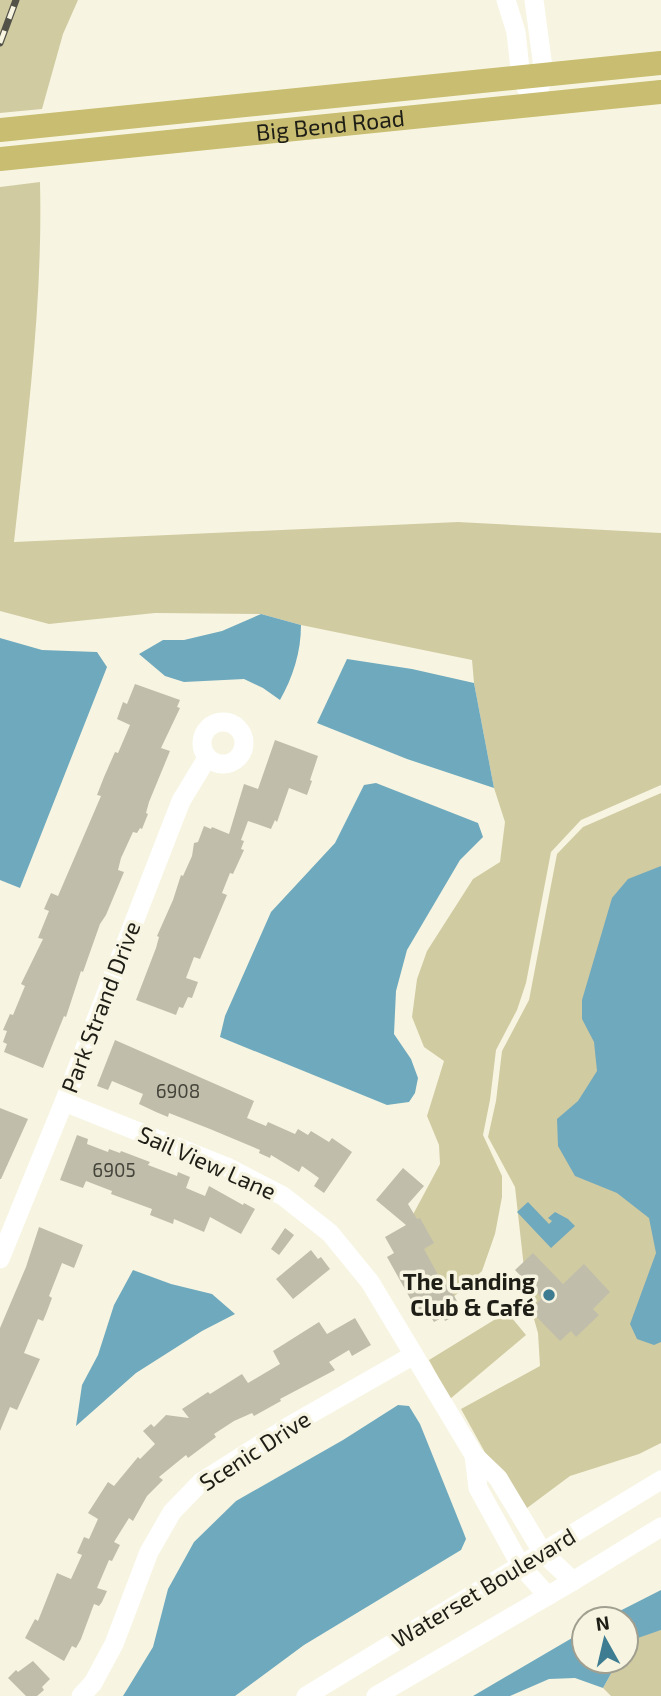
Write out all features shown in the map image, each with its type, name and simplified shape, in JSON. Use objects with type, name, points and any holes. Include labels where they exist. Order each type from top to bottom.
[{"type":"main road","name":"Big Bend Road","points":[[0,130],[661,63]]},
{"type":"main road","name":"Big Bend Road","points":[[0,159],[661,92]]},
{"type":"street","points":[[506,0],[532,76]]},
{"type":"street","points":[[534,0],[534,105]]},
{"type":"street","name":"Park Strand Drive","points":[[0,1258],[181,801],[207,758]]},
{"type":"street","name":"Sail View Lane","points":[[64,1102],[227,1167],[284,1196],[330,1233],[370,1282],[412,1356],[474,1455],[498,1478],[543,1553],[573,1581]]},
{"type":"street","name":"Scenic Drive","points":[[81,1696],[93,1683],[114,1644],[149,1552],[172,1512],[201,1482],[291,1425],[412,1356]]},
{"type":"street","name":"Sail View Lane","points":[[474,1455],[478,1488],[521,1566],[548,1596]]},
{"type":"street","name":"Waterset Boulevard","points":[[306,1696],[661,1480]]},
{"type":"street","name":"Waterset Boulevard","points":[[376,1696],[661,1527]]},
{"type":"shaded area","points":[[0,0],[78,0],[63,34],[42,109],[0,113]]},
{"type":"shaded area","points":[[40,182],[37,318],[14,542],[458,522],[661,533],[661,785],[581,820],[551,852],[526,983],[517,1010],[496,1050],[483,1135],[502,1176],[502,1197],[495,1234],[482,1271],[460,1292],[429,1313],[409,1222],[440,1164],[439,1145],[427,1116],[444,1061],[424,1047],[412,1017],[417,979],[427,951],[473,879],[500,862],[505,822],[494,788],[472,660],[301,625],[261,614],[155,613],[49,624],[0,611],[0,187]]},
{"type":"shaded area","points":[[661,793],[661,1443],[639,1454],[570,1476],[519,1514],[461,1409],[540,1366],[538,1333],[527,1295],[515,1187],[488,1137],[496,1101],[502,1051],[529,1000],[557,854],[583,827]]},
{"type":"shaded area","points":[[507,1312],[526,1335],[450,1399],[429,1360]]},
{"type":"shaded area","points":[[661,1630],[661,1696],[611,1696],[603,1688],[610,1675],[640,1675],[641,1636]]},
{"type":"water","points":[[261,614],[301,625],[295,664],[280,700],[244,679],[184,682],[165,676],[139,654],[163,640],[184,640],[222,631]]},
{"type":"water","points":[[0,638],[42,650],[97,652],[107,667],[20,888],[0,880]]},
{"type":"water","points":[[347,659],[412,669],[474,683],[494,788],[407,759],[317,723]]},
{"type":"water","points":[[376,783],[478,823],[483,837],[460,860],[407,950],[396,991],[394,1034],[411,1059],[418,1078],[415,1093],[409,1102],[387,1105],[220,1037],[225,1016],[271,912],[335,843],[364,785]]},
{"type":"water","points":[[661,866],[661,1342],[654,1345],[637,1339],[630,1324],[656,1253],[649,1218],[617,1193],[575,1176],[558,1146],[557,1119],[578,1101],[597,1071],[594,1042],[582,1019],[582,1000],[612,898],[628,879]]},
{"type":"water","points":[[528,1202],[549,1224],[552,1221],[548,1218],[555,1212],[575,1226],[551,1248],[517,1212]]},
{"type":"water","points":[[133,1270],[171,1284],[212,1294],[235,1314],[202,1331],[136,1373],[76,1426],[82,1385],[98,1355],[114,1305]]},
{"type":"water","points":[[398,1405],[409,1406],[420,1424],[466,1539],[461,1550],[304,1645],[235,1696],[123,1696],[153,1647],[168,1589],[194,1542],[236,1501]]},
{"type":"water","points":[[661,1590],[661,1630],[640,1637],[640,1605],[632,1605]]},
{"type":"water","points":[[570,1639],[570,1675],[610,1675],[603,1688],[575,1678],[549,1679],[510,1696],[473,1696]]},
{"type":"building","points":[[135,684],[180,700],[177,707],[180,708],[161,748],[170,751],[149,802],[142,829],[137,833],[133,832],[121,858],[118,870],[124,872],[100,924],[66,1017],[64,1016],[43,1068],[4,1052],[7,1044],[3,1042],[7,1031],[3,1030],[10,1014],[13,1015],[25,986],[21,984],[43,939],[38,938],[49,911],[44,909],[51,893],[58,896],[101,796],[97,795],[104,777],[130,725],[117,719],[123,702],[127,704]]},
{"type":"building","points":[[275,740],[318,756],[307,795],[289,788],[277,822],[275,820],[271,829],[248,821],[241,840],[244,841],[241,849],[244,850],[222,893],[227,895],[200,959],[194,957],[186,978],[198,982],[192,998],[188,997],[176,1015],[136,1000],[156,948],[157,936],[181,875],[183,876],[192,856],[194,843],[198,842],[204,826],[229,834],[244,784],[258,789]]},
{"type":"building","points":[[115,1040],[254,1101],[247,1118],[266,1126],[268,1122],[295,1134],[298,1129],[308,1135],[311,1131],[329,1142],[332,1138],[352,1152],[324,1193],[314,1186],[319,1178],[302,1166],[299,1172],[271,1155],[270,1158],[259,1153],[260,1150],[210,1129],[169,1113],[168,1117],[156,1112],[139,1104],[143,1094],[112,1081],[108,1090],[97,1086]]},
{"type":"building","points":[[0,1108],[28,1119],[1,1179],[0,1179]]},
{"type":"building","points":[[77,1135],[88,1139],[87,1144],[108,1152],[109,1149],[120,1153],[121,1151],[177,1176],[178,1172],[190,1177],[186,1188],[205,1196],[209,1186],[255,1209],[241,1234],[210,1217],[204,1232],[174,1219],[173,1224],[150,1215],[152,1209],[111,1194],[112,1191],[86,1181],[83,1188],[60,1180]]},
{"type":"building","points":[[403,1168],[424,1186],[408,1204],[417,1219],[420,1218],[434,1243],[424,1249],[444,1286],[448,1284],[459,1305],[451,1309],[455,1316],[445,1321],[443,1317],[434,1322],[428,1312],[420,1316],[387,1257],[394,1253],[385,1237],[406,1225],[376,1200]]},
{"type":"building","points":[[39,1227],[83,1245],[74,1268],[62,1263],[49,1296],[52,1298],[46,1314],[43,1321],[38,1319],[24,1353],[40,1359],[17,1410],[10,1407],[0,1431],[0,1328],[26,1267]]},
{"type":"building","points":[[285,1228],[294,1235],[279,1255],[271,1249]]},
{"type":"building","points":[[311,1250],[318,1259],[321,1257],[330,1269],[293,1299],[276,1279]]},
{"type":"building","points":[[533,1253],[563,1284],[584,1264],[610,1292],[593,1309],[599,1315],[576,1337],[571,1331],[560,1341],[530,1310],[542,1298],[515,1270]]},
{"type":"building","points":[[355,1318],[371,1345],[352,1356],[349,1350],[329,1362],[335,1370],[254,1416],[252,1413],[234,1421],[214,1434],[216,1437],[188,1458],[186,1455],[159,1477],[163,1480],[147,1496],[133,1521],[129,1518],[114,1542],[120,1545],[112,1561],[109,1560],[97,1588],[107,1591],[99,1606],[94,1604],[81,1639],[76,1648],[72,1646],[64,1661],[25,1638],[35,1619],[38,1621],[57,1573],[71,1579],[82,1555],[77,1553],[84,1537],[89,1539],[98,1519],[88,1513],[108,1482],[114,1486],[138,1457],[140,1459],[155,1444],[143,1431],[151,1424],[154,1427],[166,1415],[189,1418],[182,1409],[208,1392],[210,1394],[242,1374],[248,1383],[280,1364],[273,1351],[319,1322],[327,1334]]},
{"type":"building","points":[[33,1661],[50,1679],[37,1696],[26,1696],[8,1678],[16,1670],[18,1672]]},
{"type":"railway","points":[[0,43],[16,0]]},
{"type":"place","name":"The Landing Club & Café","points":[[549,1295]]}]
